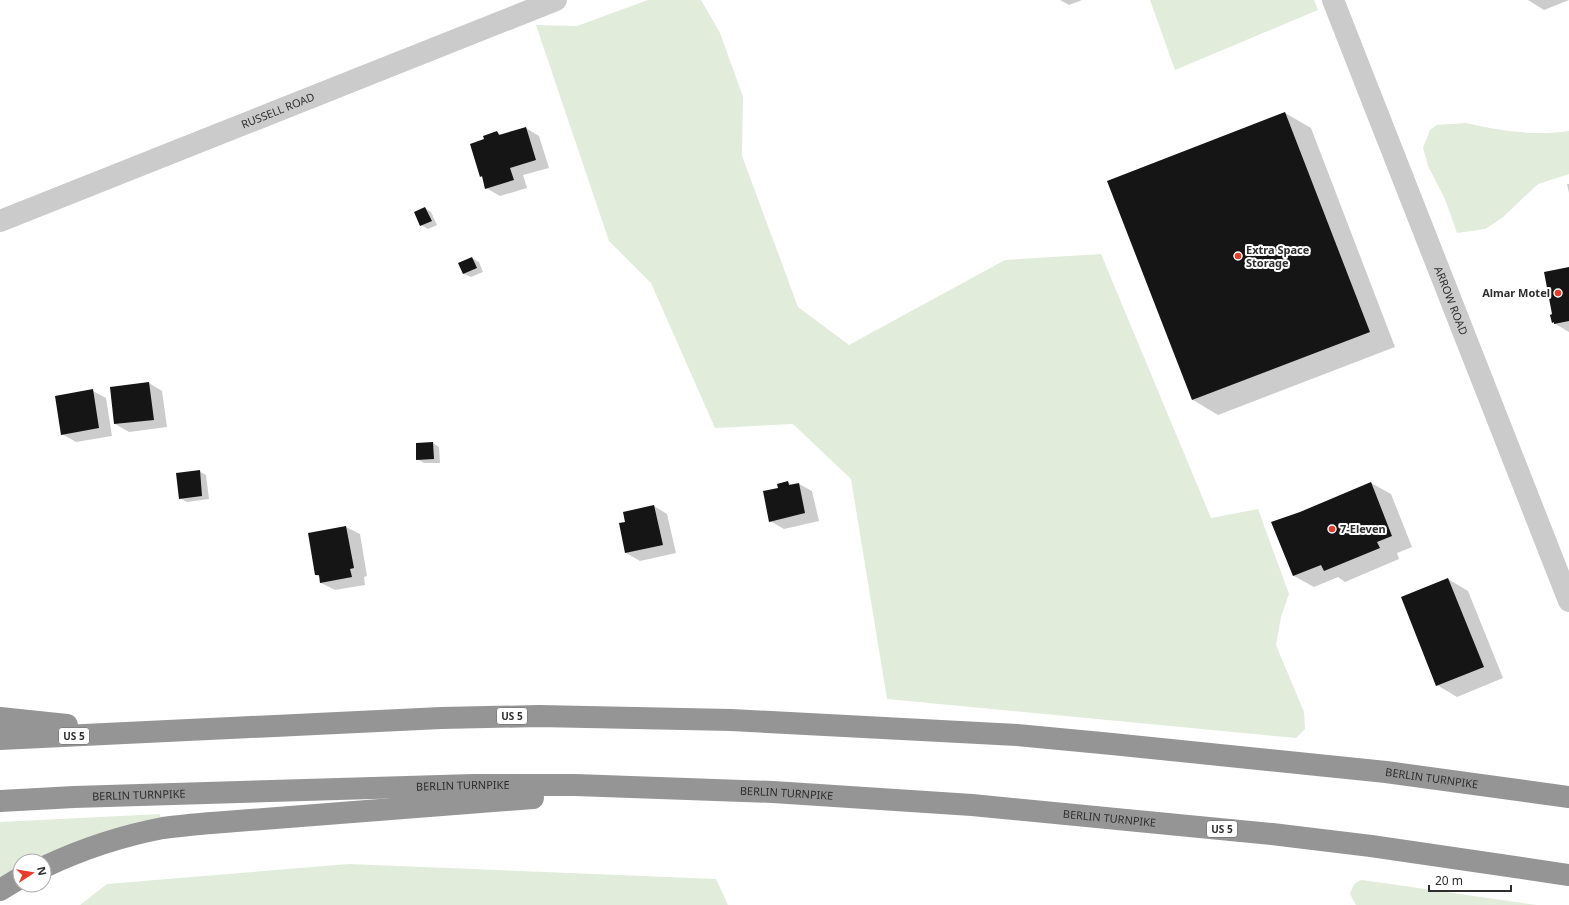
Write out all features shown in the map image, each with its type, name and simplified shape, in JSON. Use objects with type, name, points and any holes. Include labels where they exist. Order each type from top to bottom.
[{"type":"highway","name":"BERLIN TURNPIKE","points":[[0,739],[441,718],[539,716],[746,720],[1009,735],[1119,745],[1386,772],[1569,797]]},
{"type":"highway","points":[[0,718],[148,733]]},
{"type":"highway","name":"BERLIN TURNPIKE","points":[[0,801],[74,797],[474,785],[575,785],[676,788],[873,797],[1071,813],[1370,846],[1569,875]]},
{"type":"highway","points":[[52,864],[93,846],[164,828],[270,818],[676,788]]},
{"type":"highway","points":[[0,890],[12,883]]},
{"type":"street","name":"RUSSELL ROAD","points":[[0,221],[556,0]]},
{"type":"street","name":"ARROW ROAD","points":[[1333,0],[1569,601]]},
{"type":"green space","points":[[648,0],[701,0],[720,33],[743,97],[742,156],[798,307],[849,345],[1005,260],[1101,254],[1211,518],[1258,509],[1289,594],[1281,617],[1276,645],[1304,712],[1305,729],[1296,738],[887,699],[851,479],[793,424],[715,428],[651,283],[609,241],[536,25],[577,26]]},
{"type":"green space","points":[[1150,0],[1314,0],[1318,10],[1175,70]]},
{"type":"green space","points":[[1466,123],[1517,132],[1543,133],[1569,131],[1569,174],[1538,184],[1502,218],[1485,229],[1457,233],[1445,199],[1428,166],[1423,148],[1430,130],[1437,125]]},
{"type":"green space","points":[[160,814],[161,819],[52,856],[52,853],[12,853],[12,874],[0,882],[0,822]]},
{"type":"green space","points":[[349,864],[716,879],[728,905],[80,905],[107,884]]},
{"type":"green space","points":[[1362,880],[1537,905],[1356,905],[1350,894],[1354,885]]},
{"type":"building","name":"Extra Space Storage","points":[[1285,112],[1370,332],[1192,400],[1107,181]]},
{"type":"building","points":[[526,127],[536,160],[510,168],[514,180],[485,189],[482,176],[480,177],[470,144],[484,139],[483,136],[497,131],[499,135]]},
{"type":"building","points":[[425,207],[432,221],[420,226],[414,212]]},
{"type":"building","points":[[472,257],[477,268],[463,274],[458,263]]},
{"type":"building","name":"Almar Motel","points":[[1569,267],[1569,321],[1554,324],[1554,322],[1552,323],[1550,315],[1552,314],[1544,272]]},
{"type":"building","points":[[149,382],[154,420],[114,424],[110,387]]},
{"type":"building","points":[[93,389],[99,428],[61,435],[55,396]]},
{"type":"building","points":[[433,442],[434,459],[416,460],[416,443]]},
{"type":"building","points":[[200,470],[202,496],[179,499],[176,473]]},
{"type":"building","points":[[788,481],[789,485],[799,483],[805,513],[769,522],[763,491],[778,488],[777,484]]},
{"type":"building","name":"7-Eleven","points":[[1371,482],[1392,536],[1377,542],[1380,548],[1324,571],[1321,565],[1293,576],[1271,522],[1300,512]]},
{"type":"building","points":[[654,505],[663,545],[625,553],[619,523],[625,522],[623,512]]},
{"type":"building","points":[[346,526],[354,568],[350,569],[352,577],[320,583],[319,575],[315,575],[308,533]]},
{"type":"building","points":[[1448,578],[1484,667],[1436,686],[1401,597]]},
{"type":"place","name":"Extra Space Storage","points":[[1238,256]]},
{"type":"place","name":"Almar Motel","points":[[1558,293]]},
{"type":"place","name":"7-Eleven","points":[[1332,529]]}]
